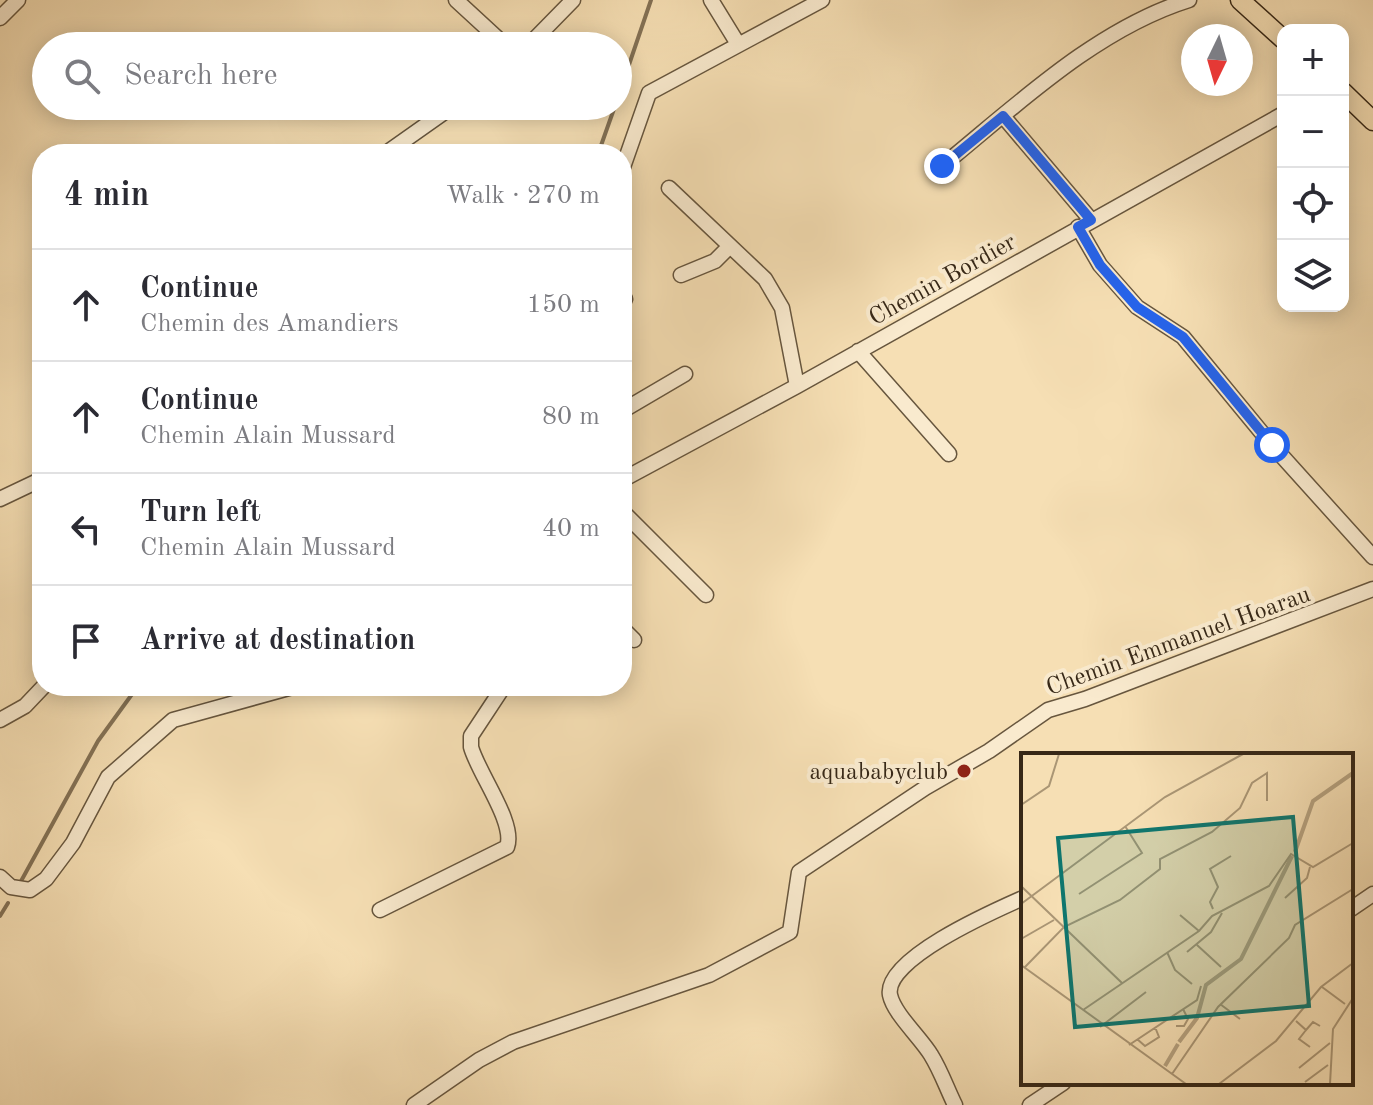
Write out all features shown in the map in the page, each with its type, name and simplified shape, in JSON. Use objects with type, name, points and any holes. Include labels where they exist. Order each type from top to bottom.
[{"type":"main road","points":[[1240,0],[1277,34]]},
{"type":"main road","points":[[1347,96],[1373,121]]},
{"type":"street","points":[[0,18],[18,0]]},
{"type":"street","points":[[456,0],[491,32]]},
{"type":"street","points":[[542,32],[573,0]]},
{"type":"street","points":[[711,0],[738,44]]},
{"type":"street","points":[[631,144],[649,93],[822,0]]},
{"type":"street","points":[[942,166],[1091,47],[1135,21],[1189,0]]},
{"type":"street","points":[[1003,116],[1084,224],[1100,265],[1137,307],[1183,337],[1272,445],[1373,557]]},
{"type":"street","name":"Chemin Bordier","points":[[632,475],[797,386],[1277,117]]},
{"type":"street","points":[[399,144],[433,120]]},
{"type":"street","points":[[669,188],[765,279],[779,302],[797,386]]},
{"type":"street","points":[[681,275],[715,261],[730,246]]},
{"type":"street","points":[[858,351],[949,454]]},
{"type":"street","points":[[632,405],[685,374]]},
{"type":"street","points":[[0,499],[32,484]]},
{"type":"street","points":[[632,521],[706,595]]},
{"type":"street","name":"Chemin Emmanuel Hoarau","points":[[414,1105],[503,1046],[709,975],[790,932],[799,872],[1048,710],[1085,699],[1373,589]]},
{"type":"street","points":[[0,720],[25,706],[34,696]]},
{"type":"street","points":[[0,877],[11,887],[30,890],[46,879],[73,843],[108,777],[173,720],[260,696]]},
{"type":"street","points":[[380,910],[507,847],[510,839],[504,820],[471,747],[471,736],[497,696]]},
{"type":"street","points":[[1353,908],[1373,894]]},
{"type":"street","points":[[955,1105],[931,1056],[894,1004],[889,993],[894,975],[963,925],[1021,899]]},
{"type":"street","points":[[1030,1105],[1060,1085]]},
{"type":"waterway","points":[[632,56],[651,0]]},
{"type":"waterway","points":[[602,144],[610,120]]},
{"type":"waterway","points":[[20,883],[98,741],[131,696]]},
{"type":"waterway","points":[[0,916],[8,903]]},
{"type":"place","name":"aquababyclub","points":[[964,771]]},
{"type":"route","points":[[942,166],[1003,116],[1091,220],[1078,227],[1100,265],[1137,307],[1183,337],[1272,445]]}]
